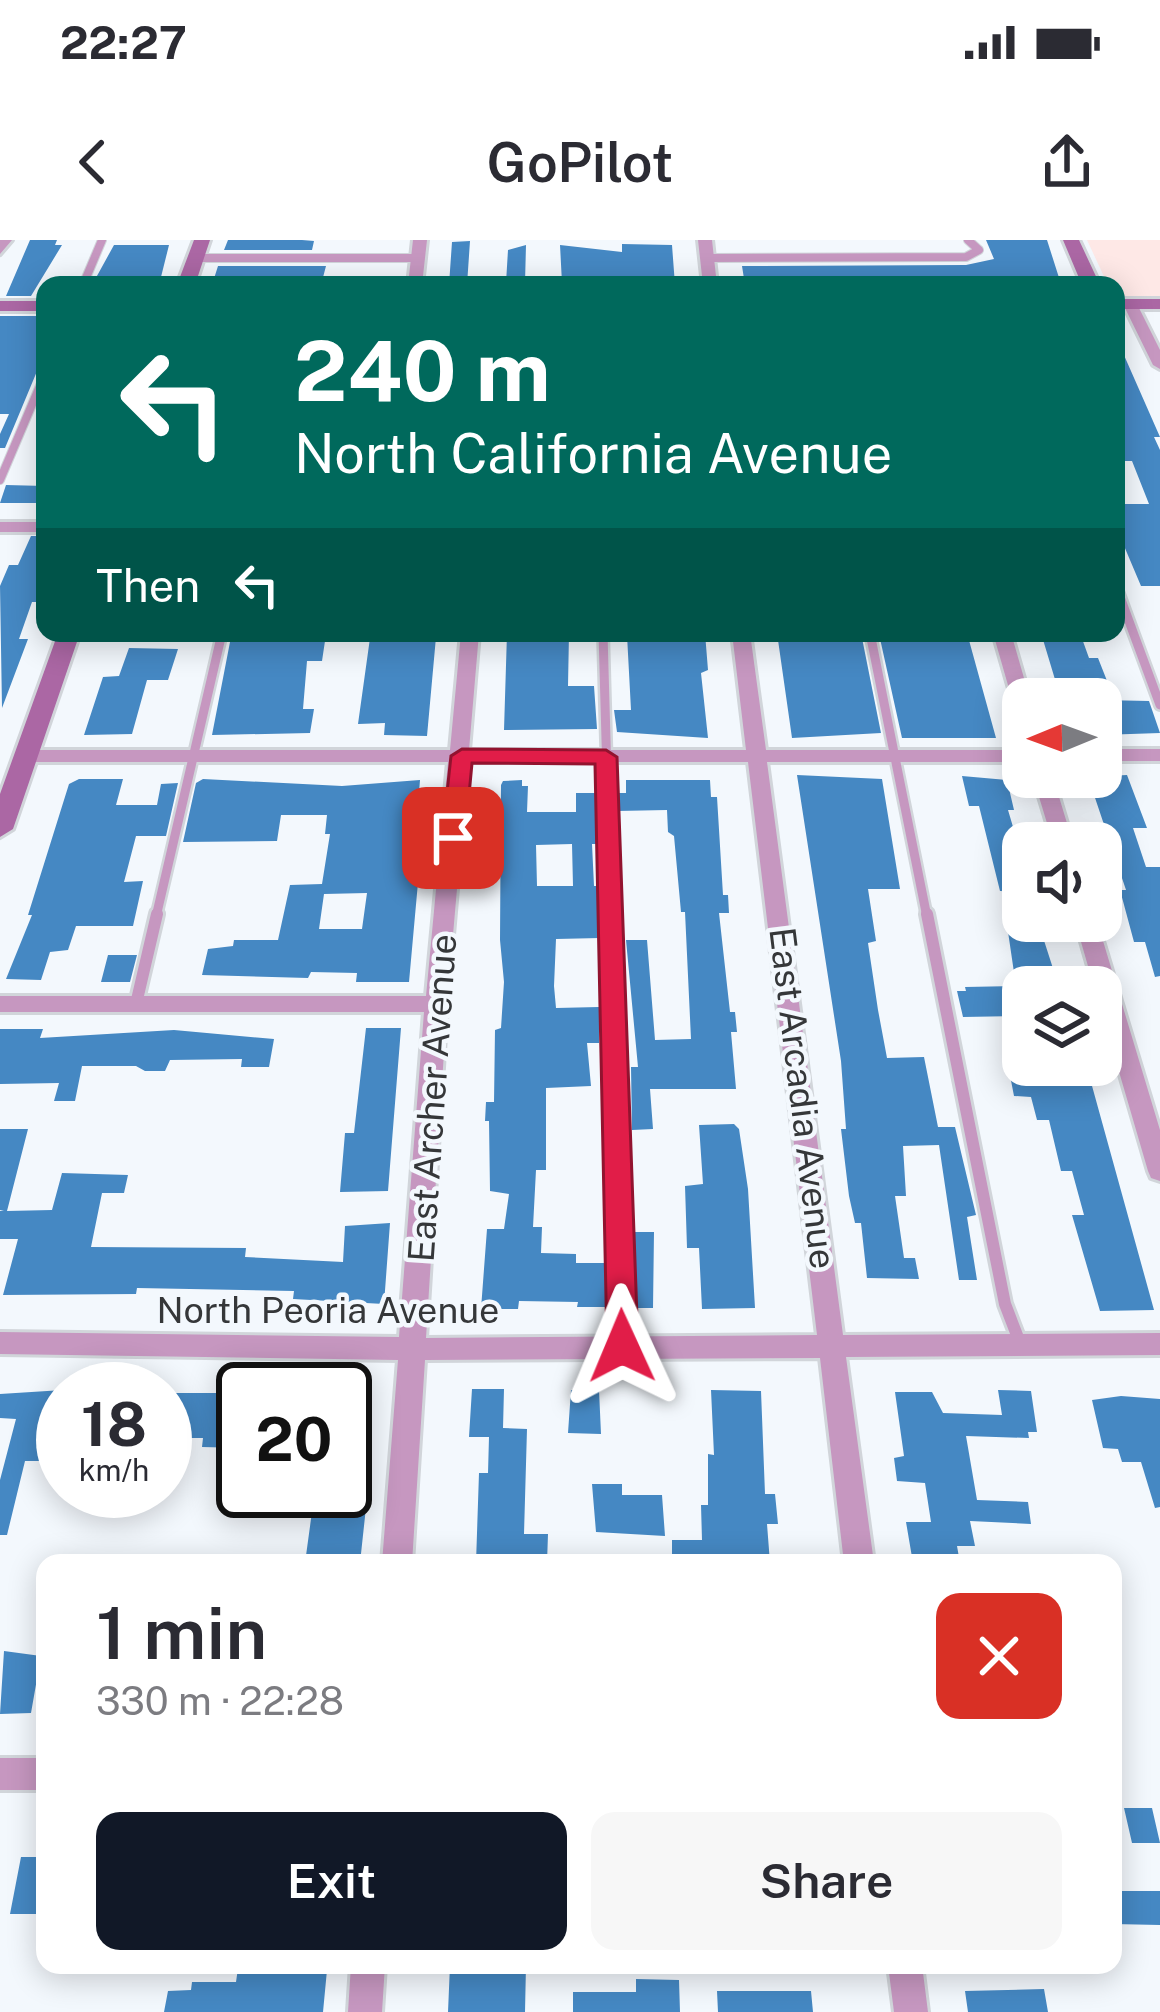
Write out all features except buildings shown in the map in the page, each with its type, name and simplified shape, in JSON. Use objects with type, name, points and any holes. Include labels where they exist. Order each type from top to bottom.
[{"type":"street","points":[[0,250],[5,240]]},
{"type":"street","points":[[416,276],[420,240]]},
{"type":"street","points":[[705,240],[709,276]]},
{"type":"street","points":[[1071,240],[1087,276]]},
{"type":"street","points":[[1125,304],[1160,304]]},
{"type":"street","points":[[0,306],[36,305]]},
{"type":"street","points":[[1125,307],[1160,365]]},
{"type":"street","points":[[0,527],[36,527]]},
{"type":"street","points":[[0,829],[66,642]]},
{"type":"street","name":"East Archer Avenue","points":[[398,1554],[436,1004],[469,642]]},
{"type":"street","name":"East Arcadia Avenue","points":[[742,642],[858,1554]]},
{"type":"street","points":[[1005,642],[1015,678]]},
{"type":"street","points":[[25,756],[1002,755]]},
{"type":"street","points":[[1122,755],[1160,755]]},
{"type":"street","points":[[1092,942],[1160,1171]]},
{"type":"street","points":[[0,1004],[436,1004]]},
{"type":"street","name":"North Peoria Avenue","points":[[0,1343],[414,1348],[833,1342],[1160,1344]]},
{"type":"street","points":[[0,1774],[36,1774]]},
{"type":"street","points":[[365,2012],[367,1974]]},
{"type":"street","points":[[906,1974],[911,2012]]},
{"type":"lane","points":[[87,276],[102,240]]},
{"type":"lane","points":[[707,258],[966,257],[979,250],[968,240]]},
{"type":"lane","points":[[199,249],[418,258]]},
{"type":"lane","points":[[0,480],[36,395]]},
{"type":"lane","points":[[1125,611],[1160,706]]},
{"type":"lane","points":[[136,1004],[220,642]]},
{"type":"lane","points":[[603,642],[622,1346]]},
{"type":"lane","points":[[872,642],[1005,1304],[1020,1343]]},
{"type":"shaded area","points":[[1087,240],[1160,240],[1160,296],[1125,297],[1125,276],[1104,276]]},
{"type":"route","points":[[453,838],[462,756],[606,757],[622,1346]]}]
